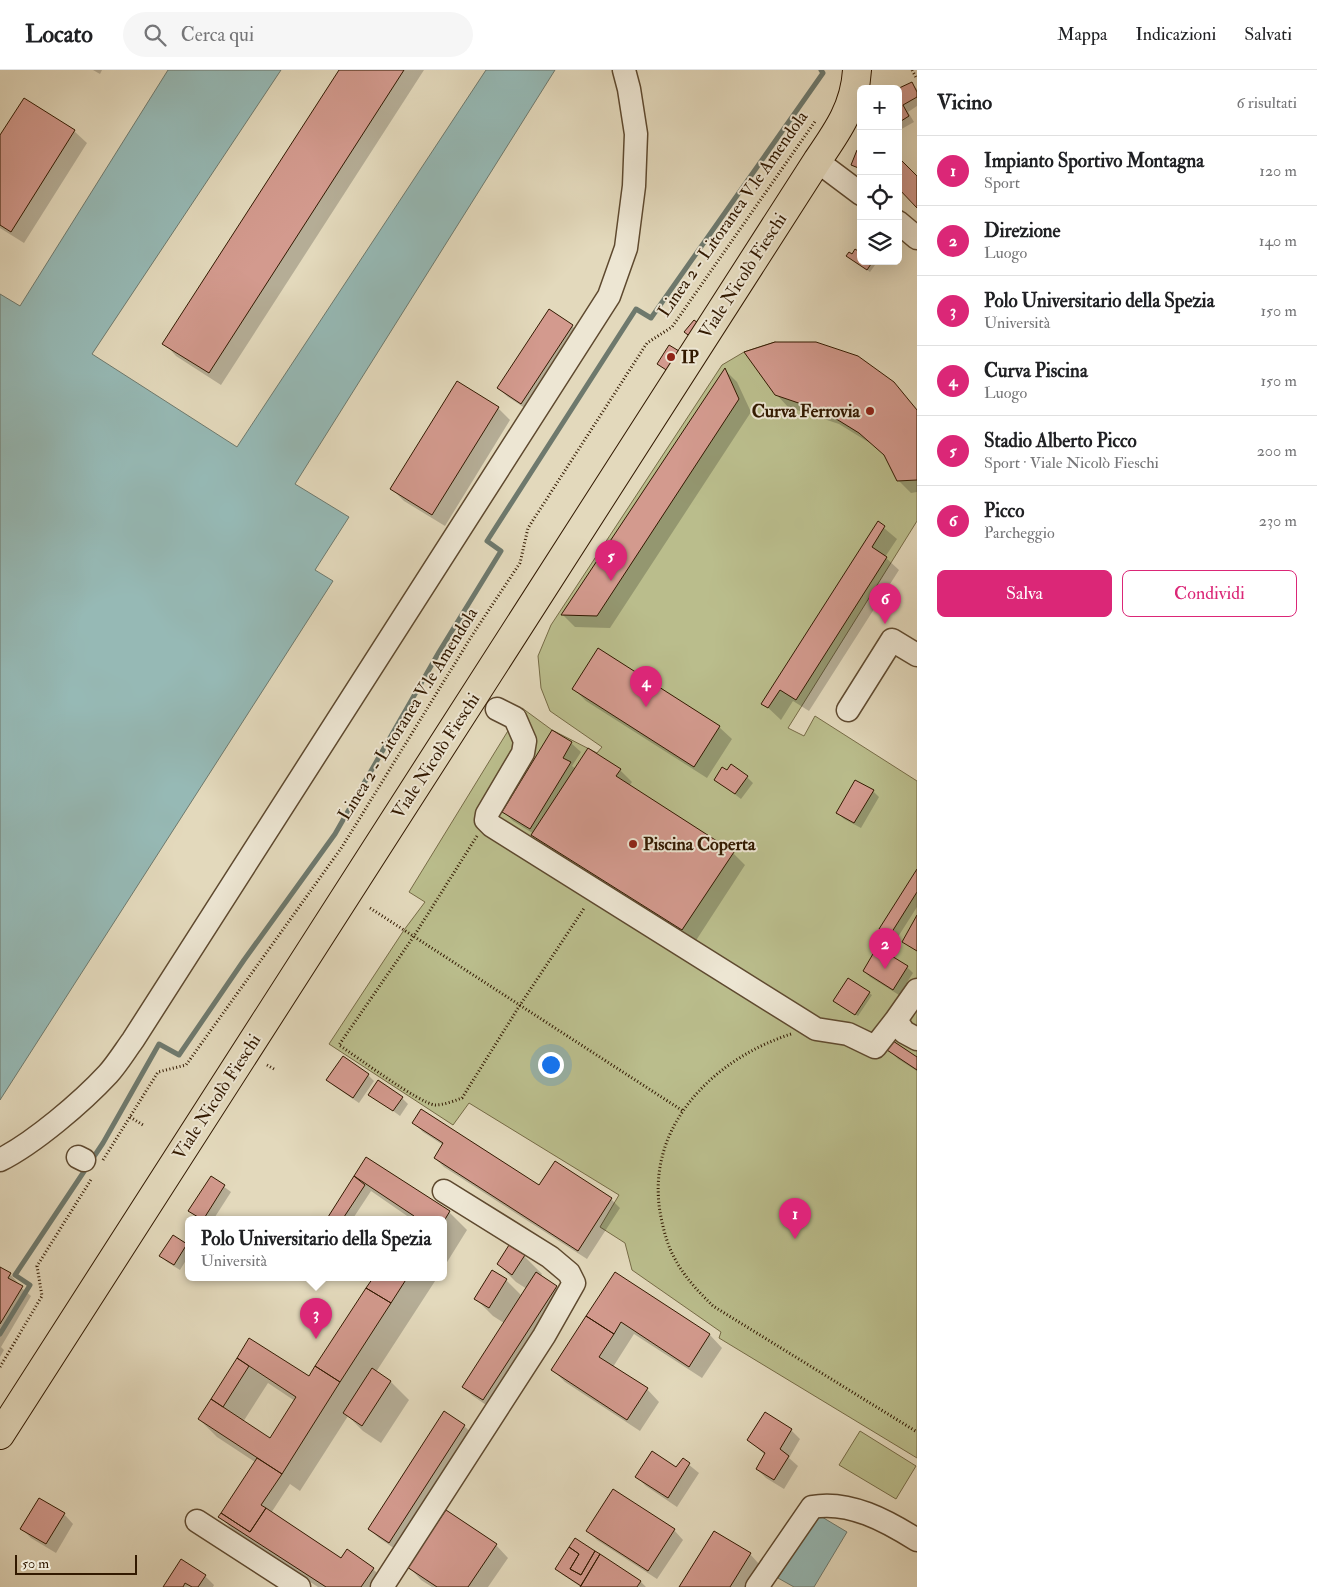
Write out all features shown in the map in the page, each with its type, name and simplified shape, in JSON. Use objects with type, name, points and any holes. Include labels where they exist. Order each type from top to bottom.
[{"type":"main road","name":"Viale Nicolò Fieschi","points":[[0,1435],[817,161],[842,125],[856,82],[856,70]]},
{"type":"street","points":[[0,1160],[40,1134],[75,1105],[108,1073],[133,1040],[609,296],[626,248],[634,186],[636,134],[629,88],[624,70]]},
{"type":"street","points":[[817,161],[857,191]]},
{"type":"street","points":[[902,225],[917,238]]},
{"type":"street","points":[[848,710],[892,640],[917,654]]},
{"type":"street","points":[[497,708],[516,718],[525,742],[524,753],[487,814],[486,820],[497,830],[816,1029],[848,1034],[876,1047],[917,990]]},
{"type":"street","points":[[896,1020],[904,1032],[917,1039]]},
{"type":"street","points":[[382,1587],[544,1336],[574,1283],[570,1274],[550,1257],[444,1191]]},
{"type":"street","points":[[757,1587],[812,1507],[825,1504],[855,1509],[900,1528],[917,1540]]},
{"type":"street","points":[[196,1521],[299,1587]]},
{"type":"path","points":[[912,70],[917,79]]},
{"type":"path","name":"Linea 2 - Litoranea V.le Amendola","points":[[0,1367],[42,1296],[37,1266],[89,1164],[130,1117],[158,1072],[186,1065],[342,847],[473,634],[520,563],[528,528],[647,344],[672,327],[817,118]]},
{"type":"path","points":[[486,820],[414,936],[339,1045],[421,1099],[435,1105],[462,1098],[595,891]]},
{"type":"path","points":[[370,908],[683,1111]]},
{"type":"path","points":[[816,1029],[778,1039],[741,1056],[709,1080],[683,1111],[668,1138],[660,1168],[658,1199],[663,1229],[674,1258],[691,1284],[713,1306],[917,1432]]},
{"type":"path","points":[[267,1065],[274,1069]]},
{"type":"path","points":[[130,1117],[143,1125]]},
{"type":"green space","points":[[775,342],[917,410],[917,521],[788,728],[804,736],[815,716],[917,781],[917,1458],[719,1338],[721,1332],[632,1270],[625,1243],[600,1227],[619,1195],[469,1103],[453,1125],[329,1044],[404,930],[425,902],[409,892],[522,708],[552,730],[597,753],[602,747],[550,711],[541,688],[538,656],[551,625],[722,365],[744,352]]},
{"type":"green space","points":[[860,1431],[916,1466],[896,1499],[839,1465]]},
{"type":"water","points":[[168,70],[281,70],[92,354],[237,447],[486,70],[555,70],[295,484],[349,517],[315,570],[333,581],[0,1100],[0,294],[20,306]]},
{"type":"water","points":[[817,1514],[847,1532],[814,1587],[794,1587],[778,1578]]},
{"type":"building","points":[[339,70],[404,70],[209,373],[162,344]]},
{"type":"building","points":[[912,82],[917,92],[917,97],[903,105],[909,116],[902,120],[902,87]]},
{"type":"building","points":[[24,98],[75,130],[11,232],[0,225],[0,135]]},
{"type":"building","points":[[857,150],[857,167],[851,165]]},
{"type":"building","points":[[902,161],[917,176],[917,208],[902,192]]},
{"type":"building","points":[[855,249],[857,250],[857,263],[846,256],[849,252],[852,254]]},
{"type":"building","points":[[860,265],[870,265],[867,270]]},
{"type":"building","points":[[549,309],[573,325],[521,404],[497,388]]},
{"type":"building","points":[[694,320],[705,328],[695,340],[684,332]]},
{"type":"building","name":"Curva Ferrovia","points":[[775,342],[816,342],[858,356],[894,382],[917,410],[917,480],[897,481],[884,455],[859,433],[825,412],[775,395],[744,352]]},
{"type":"building","points":[[669,345],[684,354],[671,373],[657,364]]},
{"type":"building","points":[[725,368],[739,399],[597,616],[561,615]]},
{"type":"building","points":[[457,381],[499,407],[432,515],[390,489]]},
{"type":"building","points":[[878,521],[885,526],[872,547],[887,557],[796,700],[780,690],[768,708],[761,704]]},
{"type":"building","points":[[598,648],[720,726],[694,767],[572,689]]},
{"type":"building","points":[[552,730],[572,742],[563,758],[571,762],[530,829],[502,812]]},
{"type":"building","name":"Piscina Coperta","points":[[588,748],[621,769],[616,776],[734,852],[682,930],[531,835]]},
{"type":"building","points":[[731,764],[748,776],[735,794],[714,780],[722,767],[727,770]]},
{"type":"building","points":[[855,780],[874,790],[854,823],[836,813]]},
{"type":"building","points":[[917,869],[917,892],[890,935],[879,929]]},
{"type":"building","points":[[917,915],[917,951],[902,942]]},
{"type":"building","points":[[877,947],[908,966],[893,990],[863,971]]},
{"type":"building","points":[[848,978],[870,992],[855,1015],[833,1001]]},
{"type":"building","points":[[893,1041],[917,1057],[917,1070],[887,1050]]},
{"type":"building","points":[[343,1056],[369,1074],[353,1098],[326,1080]]},
{"type":"building","points":[[378,1080],[403,1097],[393,1111],[368,1095]]},
{"type":"building","points":[[421,1109],[539,1185],[555,1161],[612,1198],[578,1251],[434,1158],[443,1143],[412,1123]]},
{"type":"building","points":[[366,1157],[450,1211],[447,1216],[414,1216],[354,1176]]},
{"type":"building","points":[[211,1176],[225,1185],[206,1216],[196,1216],[188,1211]]},
{"type":"building","points":[[354,1176],[365,1185],[345,1216],[329,1216]]},
{"type":"building","points":[[173,1235],[185,1243],[185,1247],[174,1265],[159,1256]]},
{"type":"building","points":[[509,1245],[525,1255],[512,1275],[497,1264]]},
{"type":"building","points":[[0,1267],[11,1273],[8,1278],[23,1286],[0,1324]]},
{"type":"building","points":[[492,1270],[507,1279],[489,1308],[474,1299]]},
{"type":"building","points":[[536,1272],[557,1286],[483,1400],[462,1387]]},
{"type":"building","points":[[615,1272],[710,1334],[689,1367],[621,1322],[614,1334],[586,1316]]},
{"type":"building","points":[[371,1281],[405,1281],[391,1303],[366,1288]]},
{"type":"building","points":[[366,1288],[391,1303],[340,1382],[315,1366]]},
{"type":"building","points":[[586,1316],[614,1334],[599,1357],[648,1388],[627,1420],[551,1370]]},
{"type":"building","points":[[249,1338],[309,1376],[315,1366],[340,1382],[282,1474],[198,1419],[211,1399],[270,1438],[296,1397],[237,1358]]},
{"type":"building","points":[[237,1358],[249,1366],[223,1407],[211,1399]]},
{"type":"building","points":[[372,1368],[391,1381],[362,1426],[343,1413]]},
{"type":"building","points":[[444,1411],[465,1425],[389,1543],[368,1529]]},
{"type":"building","points":[[765,1412],[792,1429],[780,1449],[789,1456],[774,1480],[756,1469],[765,1453],[747,1440]]},
{"type":"building","points":[[652,1451],[676,1467],[683,1458],[690,1463],[668,1498],[635,1477]]},
{"type":"building","points":[[257,1458],[282,1474],[261,1505],[266,1508],[250,1532],[221,1513]]},
{"type":"building","points":[[613,1489],[675,1529],[648,1571],[586,1531]]},
{"type":"building","points":[[39,1498],[65,1513],[46,1544],[20,1529]]},
{"type":"building","points":[[266,1508],[341,1558],[347,1549],[374,1568],[361,1587],[326,1587],[218,1517],[221,1513],[250,1532]]},
{"type":"building","points":[[446,1510],[497,1544],[468,1587],[437,1587],[407,1567]]},
{"type":"building","points":[[714,1531],[751,1553],[730,1587],[679,1587]]},
{"type":"building","points":[[575,1538],[595,1551],[581,1575],[570,1569],[579,1554],[569,1547]]},
{"type":"building","points":[[569,1547],[579,1554],[570,1569],[581,1575],[595,1551],[600,1554],[581,1586],[555,1569]]},
{"type":"building","points":[[600,1554],[641,1581],[637,1587],[580,1587]]},
{"type":"building","points":[[181,1559],[206,1575],[198,1587],[192,1587],[185,1583],[183,1587],[163,1587]]},
{"type":"waterway","points":[[0,1334],[30,1285],[15,1275],[103,1143],[159,1044],[179,1055],[244,960],[335,834],[439,652],[501,551],[487,541],[636,309],[651,318],[823,73],[821,70]]},
{"type":"place","name":"IP","points":[[671,357]]},
{"type":"place","name":"Curva Ferrovia","points":[[870,411]]},
{"type":"place","name":"Stadio Alberto Picco","points":[[611,581]]},
{"type":"place","name":"Picco","points":[[885,624]]},
{"type":"place","name":"Curva Piscina","points":[[646,707]]},
{"type":"place","name":"Piscina Coperta","points":[[633,844]]},
{"type":"place","name":"Direzione","points":[[885,969]]},
{"type":"place","name":"Impianto Sportivo Montagna","points":[[795,1239]]},
{"type":"place","name":"Polo Universitario della Spezia","points":[[316,1339]]}]
